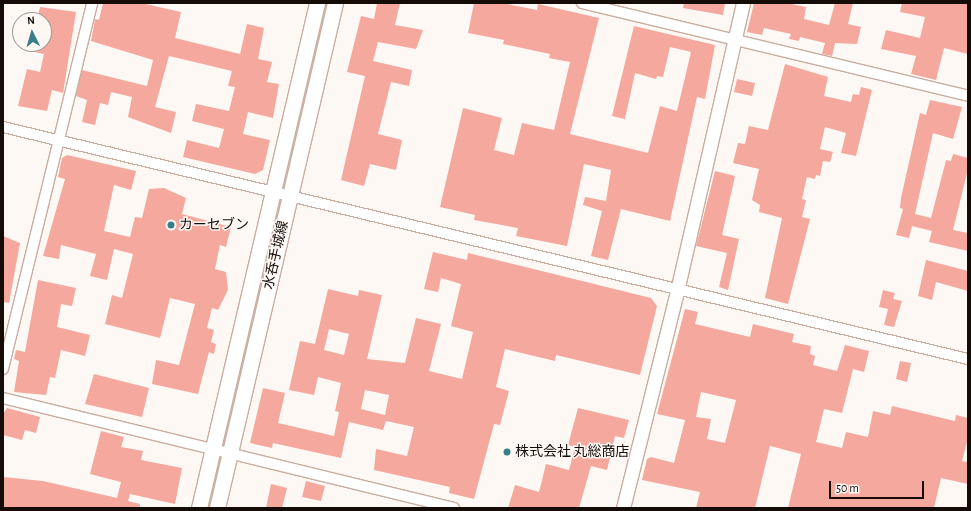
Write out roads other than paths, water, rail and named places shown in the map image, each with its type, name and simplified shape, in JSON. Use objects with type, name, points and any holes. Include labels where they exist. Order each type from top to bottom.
[{"type":"main road","name":"水呑手城線","points":[[199,508],[317,3]]},
{"type":"main road","name":"水呑手城線","points":[[217,508],[335,3]]},
{"type":"street","points":[[3,369],[92,3]]},
{"type":"street","points":[[582,3],[968,96]]},
{"type":"street","points":[[623,508],[677,291],[743,3]]},
{"type":"street","points":[[3,128],[290,196],[677,291],[968,359]]},
{"type":"street","points":[[3,398],[454,508]]},
{"type":"place","name":"カーセブン","points":[[171,225]]},
{"type":"place","name":"株式会社 丸総商店","points":[[507,452]]}]
